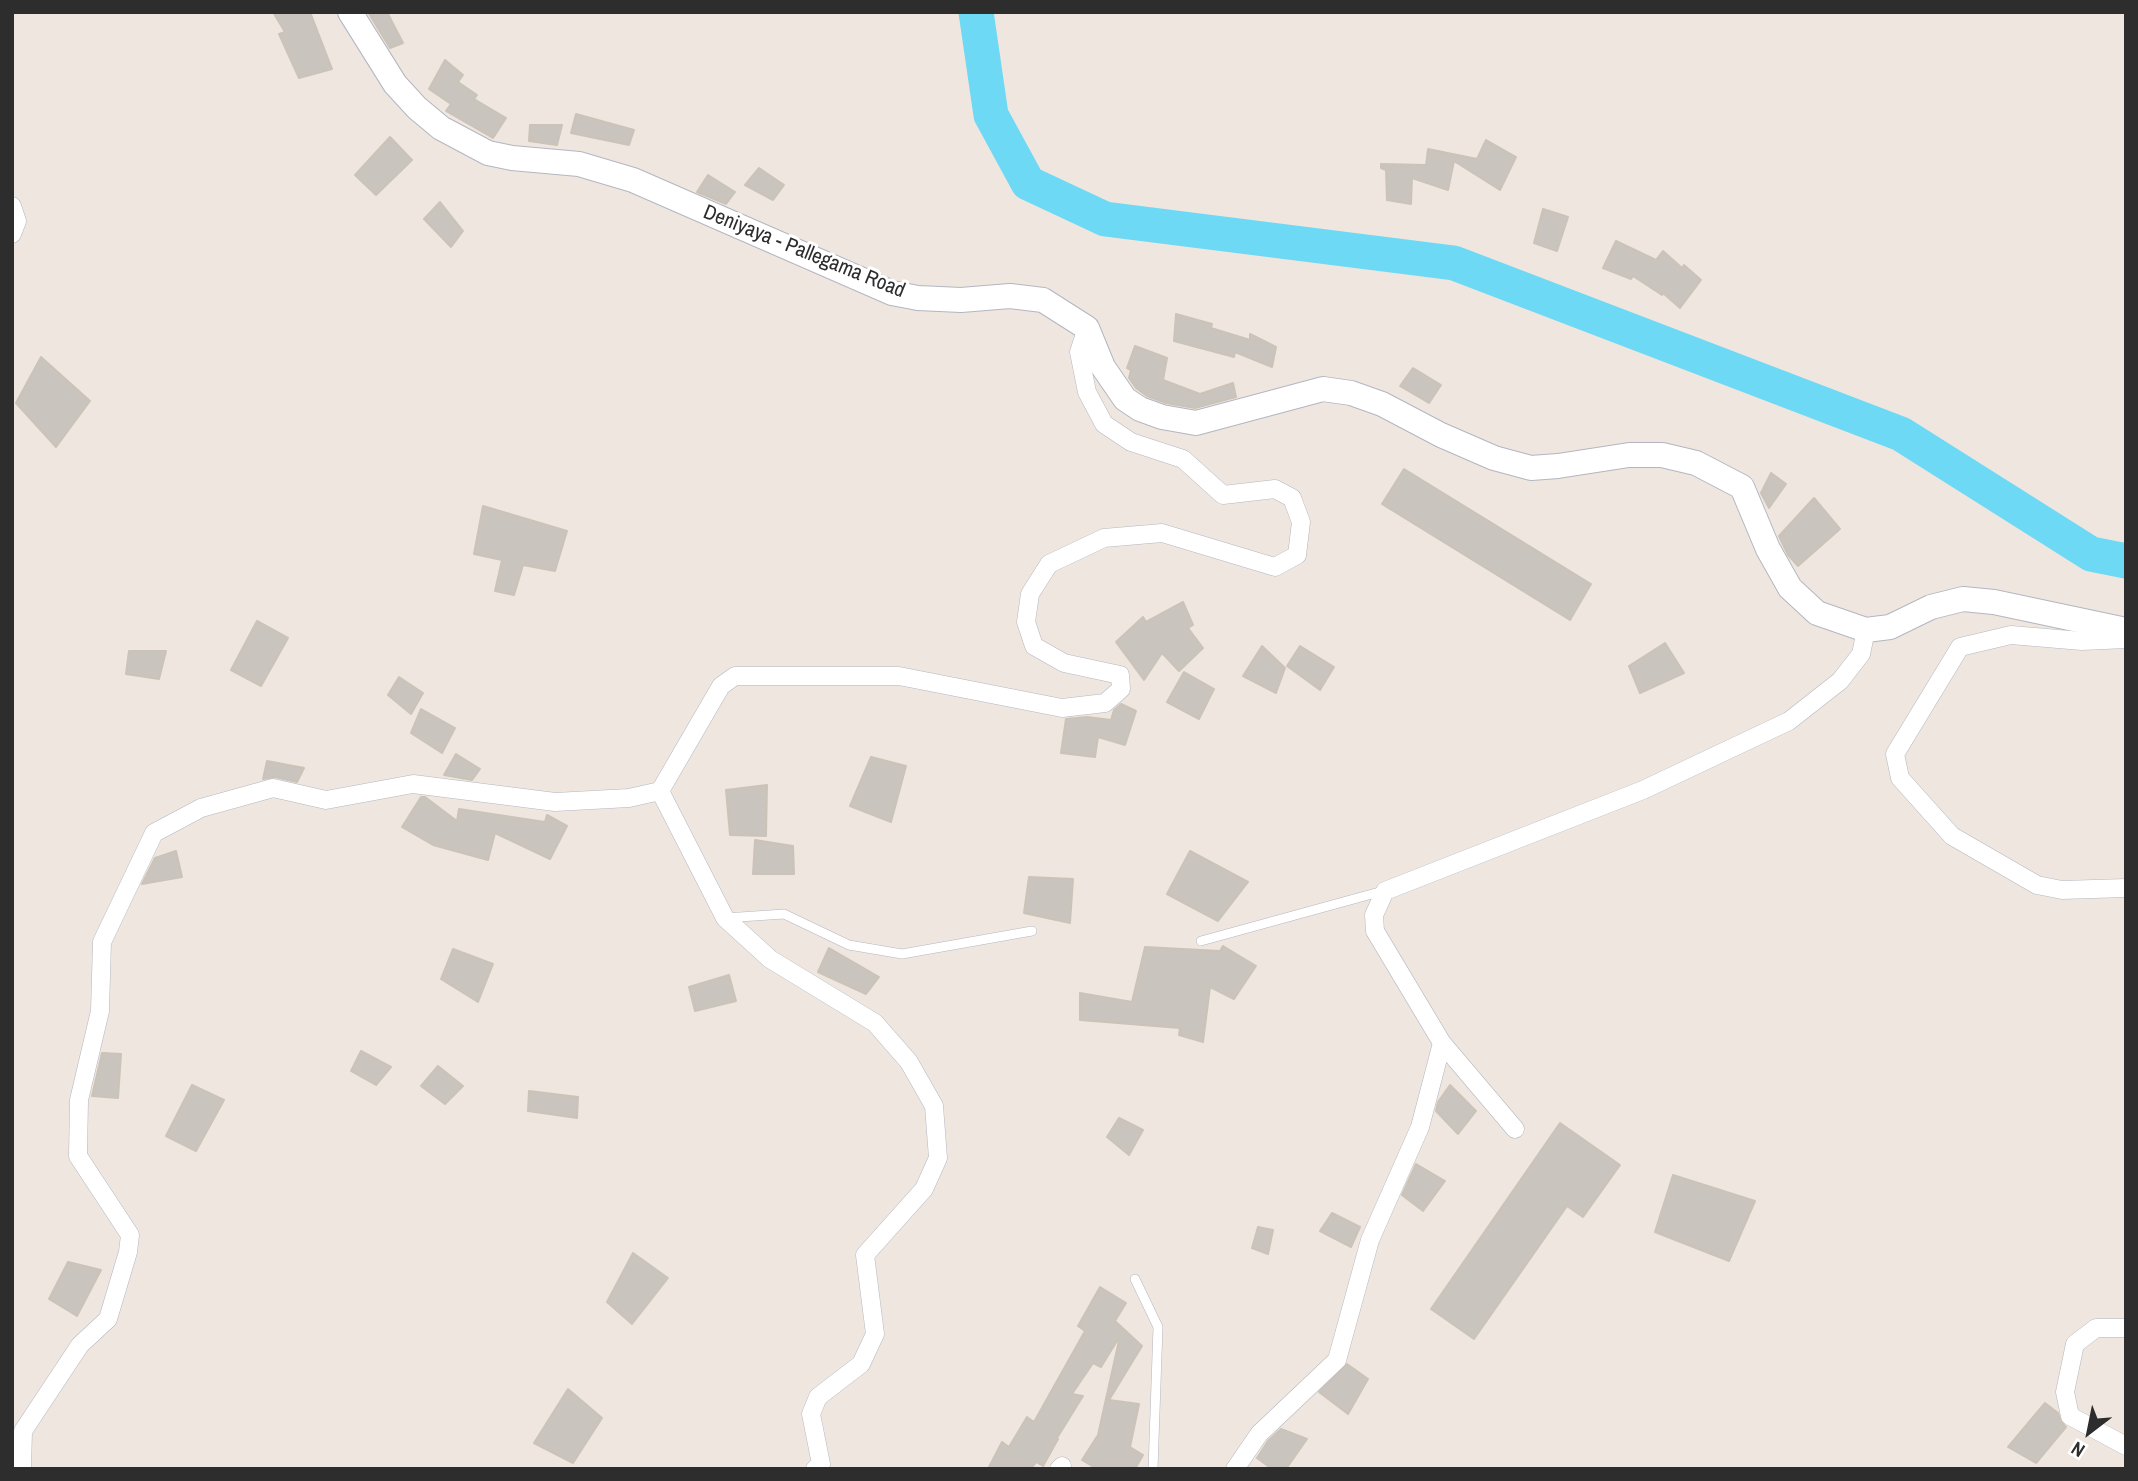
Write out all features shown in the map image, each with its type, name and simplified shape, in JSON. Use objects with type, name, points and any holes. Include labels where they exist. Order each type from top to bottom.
[{"type":"main road","name":"Deniyaya - Pallegama Road","points":[[350,12],[395,84],[417,108],[441,128],[488,153],[579,164],[633,180],[892,293],[918,298],[1010,296],[1043,300],[1087,328]]},
{"type":"main road","points":[[1087,328],[1103,367],[1125,399],[1140,410],[1162,417],[1196,423],[1322,390],[1350,393],[1382,404],[1441,435],[1494,458],[1531,468],[1629,455],[1662,455],[1696,463],[1742,487],[1768,549],[1790,588],[1817,613],[1866,630],[1890,627],[1931,607],[1963,599],[1994,602],[2126,631]]},
{"type":"street","points":[[12,206],[17,221],[12,234]]},
{"type":"street","points":[[22,1469],[23,1431],[80,1345],[108,1319],[128,1252],[130,1236],[78,1156],[79,1100],[100,1011],[102,942],[154,833],[201,808],[273,788],[326,800],[414,783],[555,802],[629,798],[660,791],[721,686],[735,676],[900,676],[1062,708],[1105,703],[1121,689],[1120,675],[1064,663],[1034,646],[1026,622],[1030,594],[1049,564],[1104,538],[1163,533],[1275,567],[1297,555],[1301,522],[1292,498],[1275,489],[1223,495],[1183,459],[1131,442],[1104,424],[1087,392],[1079,352],[1087,328]]},
{"type":"street","points":[[1515,1129],[1442,1043],[1375,931],[1374,915],[1385,891],[1643,790],[1789,721],[1840,681],[1861,654],[1866,630]]},
{"type":"street","points":[[2126,639],[2082,641],[2011,635],[1960,647],[1895,754],[1900,778],[1952,836],[2037,885],[2062,890],[2126,888]]},
{"type":"street","points":[[660,791],[725,918],[770,959],[875,1023],[909,1062],[934,1106],[938,1158],[923,1189],[865,1255],[874,1334],[861,1364],[818,1397],[811,1414],[821,1464],[815,1469]]},
{"type":"street","points":[[1235,1469],[1259,1434],[1337,1360],[1370,1240],[1420,1127],[1442,1043]]},
{"type":"street","points":[[2126,1328],[2096,1328],[2075,1344],[2065,1392],[2070,1416],[2126,1446]]},
{"type":"lane","points":[[1201,941],[1385,891]]},
{"type":"lane","points":[[725,918],[783,914],[849,945],[902,954],[1032,931]]},
{"type":"lane","points":[[1135,1279],[1158,1327],[1153,1469]]},
{"type":"building","points":[[273,12],[310,12],[332,69],[299,78],[279,34],[285,32]]},
{"type":"building","points":[[368,12],[387,12],[403,43],[390,48]]},
{"type":"building","points":[[445,60],[463,75],[458,82],[477,95],[474,99],[506,118],[493,138],[446,111],[451,104],[429,89]]},
{"type":"building","points":[[576,114],[634,130],[629,145],[571,133]]},
{"type":"building","points":[[530,125],[562,125],[557,145],[529,141]]},
{"type":"building","points":[[390,137],[412,160],[376,195],[355,175]]},
{"type":"building","points":[[1486,140],[1516,157],[1500,190],[1454,161],[1448,190],[1412,178],[1411,204],[1387,200],[1386,170],[1381,168],[1381,164],[1426,165],[1428,149],[1477,159]]},
{"type":"building","points":[[759,168],[784,185],[773,200],[745,185]]},
{"type":"building","points":[[708,175],[735,192],[726,204],[697,192]]},
{"type":"building","points":[[440,202],[463,231],[451,247],[424,219]]},
{"type":"building","points":[[1543,209],[1568,217],[1557,251],[1534,243]]},
{"type":"building","points":[[1616,241],[1656,260],[1663,251],[1701,280],[1680,308],[1663,293],[1662,295],[1633,276],[1631,279],[1603,268]]},
{"type":"building","points":[[1176,314],[1212,324],[1211,328],[1250,340],[1250,334],[1276,347],[1272,367],[1235,352],[1234,357],[1174,341]]},
{"type":"building","points":[[1135,346],[1167,358],[1163,380],[1200,394],[1233,383],[1236,397],[1195,408],[1166,403],[1147,396],[1136,388],[1129,378],[1131,370],[1127,368]]},
{"type":"building","points":[[41,357],[90,401],[56,447],[16,403]]},
{"type":"building","points":[[1413,368],[1441,385],[1429,403],[1400,386]]},
{"type":"building","points":[[1404,469],[1591,584],[1570,620],[1382,504]]},
{"type":"building","points":[[1771,473],[1786,484],[1769,508],[1761,493]]},
{"type":"building","points":[[1814,498],[1840,529],[1798,566],[1788,555],[1779,536]]},
{"type":"building","points":[[483,506],[567,531],[555,571],[523,565],[514,595],[495,591],[502,560],[474,554]]},
{"type":"building","points":[[1183,602],[1193,625],[1188,628],[1203,648],[1179,671],[1162,653],[1144,680],[1116,642],[1143,617],[1146,622]]},
{"type":"building","points":[[257,621],[288,638],[261,686],[231,670]]},
{"type":"building","points":[[1665,643],[1684,673],[1640,693],[1629,666]]},
{"type":"building","points":[[1262,646],[1285,668],[1276,693],[1243,676]]},
{"type":"building","points":[[1300,646],[1334,667],[1320,690],[1287,666]]},
{"type":"building","points":[[129,651],[166,651],[159,679],[126,674]]},
{"type":"building","points":[[1184,672],[1214,689],[1199,719],[1167,702]]},
{"type":"building","points":[[399,677],[423,693],[411,714],[388,695]]},
{"type":"building","points":[[1121,704],[1136,711],[1125,745],[1098,737],[1095,757],[1061,753],[1066,719],[1087,717],[1111,720],[1114,710]]},
{"type":"building","points":[[421,709],[455,728],[442,753],[411,733]]},
{"type":"building","points":[[456,754],[480,769],[472,780],[444,775]]},
{"type":"building","points":[[871,757],[906,766],[891,822],[850,806]]},
{"type":"building","points":[[267,761],[304,768],[297,782],[275,777],[263,779]]},
{"type":"building","points":[[767,785],[766,836],[730,835],[726,790]]},
{"type":"building","points":[[421,797],[425,797],[457,821],[459,809],[545,822],[547,815],[567,826],[550,859],[495,833],[488,860],[433,845],[402,827]]},
{"type":"building","points":[[755,840],[793,846],[794,874],[753,874]]},
{"type":"building","points":[[176,851],[182,877],[142,884],[155,858]]},
{"type":"building","points":[[1190,851],[1248,882],[1218,921],[1167,894]]},
{"type":"building","points":[[1029,877],[1073,879],[1070,923],[1024,913]]},
{"type":"building","points":[[1223,946],[1256,966],[1234,999],[1210,987],[1203,1042],[1179,1035],[1180,1028],[1080,1020],[1080,993],[1132,1002],[1145,947],[1220,951]]},
{"type":"building","points":[[829,948],[879,977],[866,994],[818,972]]},
{"type":"building","points":[[453,949],[493,964],[478,1002],[441,979]]},
{"type":"building","points":[[729,975],[736,1001],[695,1011],[689,987]]},
{"type":"building","points":[[361,1051],[391,1067],[376,1085],[351,1071]]},
{"type":"building","points":[[102,1053],[121,1054],[118,1098],[92,1096]]},
{"type":"building","points":[[438,1066],[463,1086],[445,1104],[421,1086]]},
{"type":"building","points":[[192,1085],[224,1100],[196,1151],[166,1136]]},
{"type":"building","points":[[1450,1085],[1476,1111],[1458,1134],[1436,1111],[1438,1102]]},
{"type":"building","points":[[529,1091],[578,1097],[577,1118],[528,1111]]},
{"type":"building","points":[[1119,1118],[1143,1130],[1129,1155],[1107,1137]]},
{"type":"building","points":[[1560,1123],[1620,1165],[1583,1217],[1567,1206],[1474,1339],[1431,1309]]},
{"type":"building","points":[[1416,1164],[1445,1181],[1423,1211],[1402,1195]]},
{"type":"building","points":[[1673,1175],[1755,1201],[1729,1261],[1655,1232]]},
{"type":"building","points":[[1332,1213],[1360,1227],[1351,1247],[1320,1231]]},
{"type":"building","points":[[1258,1227],[1273,1230],[1268,1254],[1252,1248]]},
{"type":"building","points":[[633,1253],[668,1278],[632,1324],[607,1302]]},
{"type":"building","points":[[68,1262],[101,1270],[77,1316],[49,1299]]},
{"type":"building","points":[[1100,1287],[1126,1303],[1115,1321],[1142,1346],[1109,1400],[1139,1404],[1130,1447],[1143,1455],[1135,1469],[1097,1469],[1082,1460],[1098,1435],[1120,1336],[1101,1367],[1093,1363],[1072,1394],[1083,1396],[1043,1466],[1036,1462],[1031,1469],[988,1469],[1002,1442],[1009,1447],[1027,1417],[1034,1422],[1085,1331],[1078,1326]]},
{"type":"building","points":[[1347,1364],[1368,1379],[1348,1414],[1319,1392]]},
{"type":"building","points":[[568,1389],[602,1418],[573,1463],[534,1443]]},
{"type":"building","points":[[2045,1403],[2058,1413],[2066,1427],[2036,1463],[2008,1447]]},
{"type":"building","points":[[1281,1429],[1307,1439],[1286,1469],[1272,1469],[1257,1458],[1268,1441]]},
{"type":"waterway","points":[[976,12],[991,115],[1028,183],[1105,219],[1454,263],[1901,434],[2091,554],[2126,561]]}]
